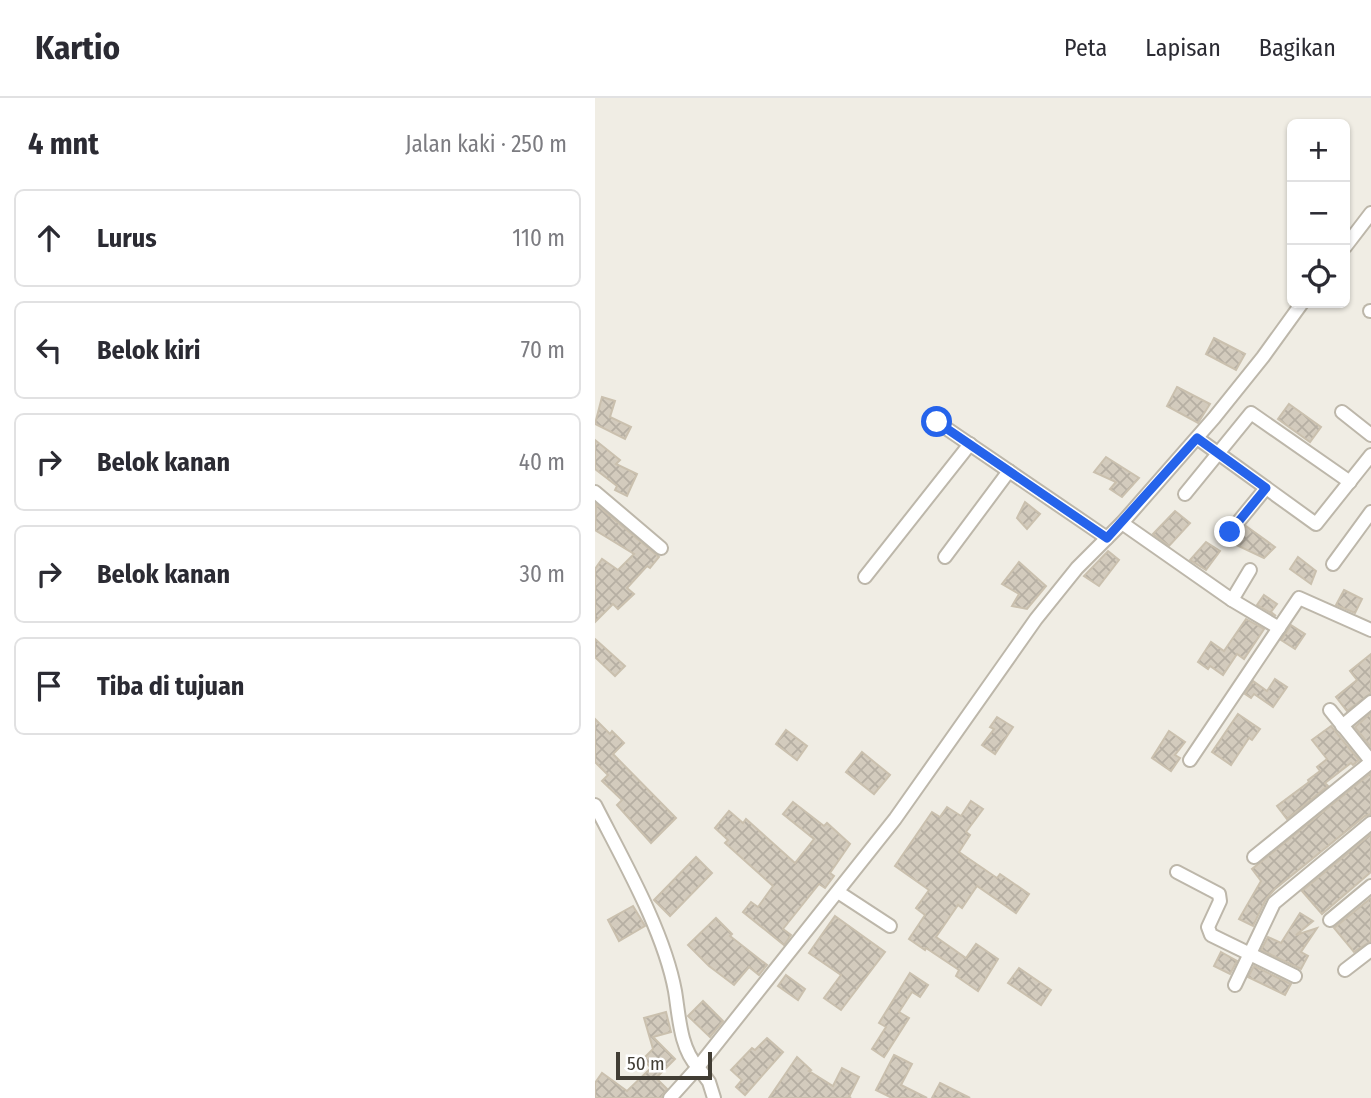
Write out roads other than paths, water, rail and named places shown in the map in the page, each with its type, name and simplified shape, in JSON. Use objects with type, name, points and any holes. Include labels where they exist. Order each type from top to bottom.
[{"type":"street","points":[[1347,245],[1371,213]]},
{"type":"street","points":[[670,1098],[698,1067],[895,819],[1036,619],[1077,568],[1122,523],[1197,438],[1263,357],[1298,308]]},
{"type":"street","points":[[1342,412],[1371,435]]},
{"type":"street","points":[[1185,494],[1251,413],[1350,482]]},
{"type":"street","points":[[937,422],[1107,538]]},
{"type":"street","points":[[1197,438],[1316,524],[1371,455]]},
{"type":"street","points":[[865,576],[970,444]]},
{"type":"street","points":[[945,557],[1009,471]]},
{"type":"street","points":[[1230,532],[1266,488]]},
{"type":"street","points":[[595,492],[661,548]]},
{"type":"street","points":[[1333,564],[1371,512]]},
{"type":"street","points":[[1122,523],[1232,600],[1279,628]]},
{"type":"street","points":[[1232,600],[1250,570]]},
{"type":"street","points":[[1190,760],[1299,598],[1371,630]]},
{"type":"street","points":[[1342,726],[1371,702]]},
{"type":"street","points":[[1254,857],[1371,762],[1330,710]]},
{"type":"street","points":[[595,805],[655,930],[674,987],[689,1056],[709,1082],[714,1098]]},
{"type":"street","points":[[1235,985],[1274,903],[1371,823]]},
{"type":"street","points":[[1177,872],[1217,891],[1220,901],[1208,927],[1211,935],[1295,976]]},
{"type":"street","points":[[1330,920],[1371,886]]},
{"type":"street","points":[[838,892],[890,926]]},
{"type":"street","points":[[1345,970],[1371,950]]}]
